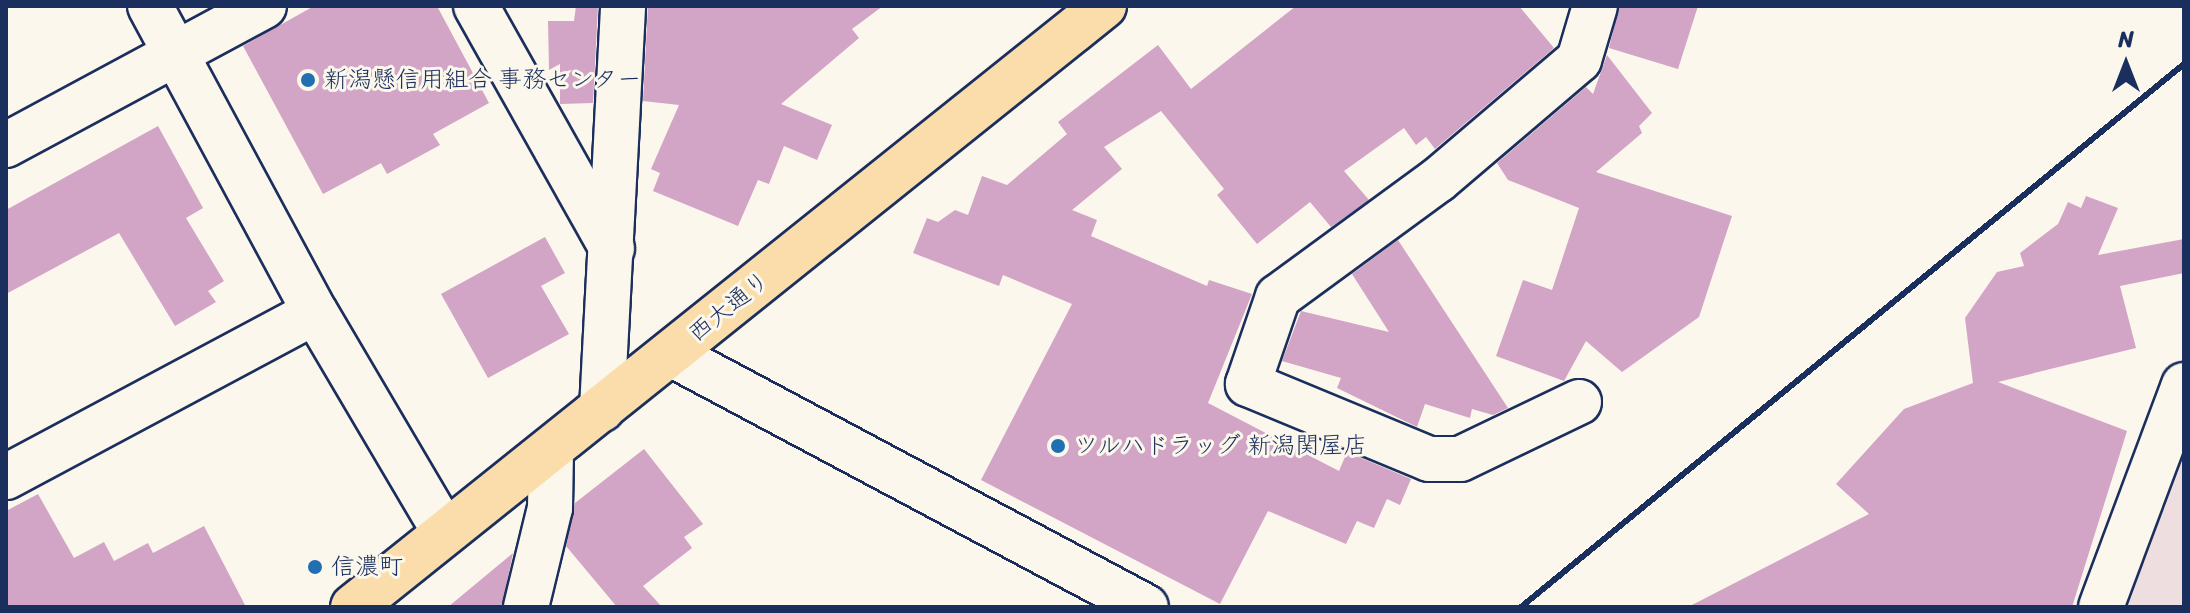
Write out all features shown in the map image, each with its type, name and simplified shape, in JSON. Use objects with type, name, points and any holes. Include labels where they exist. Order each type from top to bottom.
[{"type":"highway","name":"西大通り","points":[[353,607],[1104,6]]},
{"type":"street","points":[[150,6],[315,312],[445,533]]},
{"type":"street","points":[[6,145],[264,6]]},
{"type":"street","points":[[476,6],[612,248]]},
{"type":"street","points":[[602,409],[623,6]]},
{"type":"street","points":[[1579,402],[1460,459],[1429,459],[1248,384],[1278,297],[1438,180],[1579,60],[1595,6]]},
{"type":"street","points":[[6,477],[315,312]]},
{"type":"street","points":[[671,354],[1071,587],[1146,607]]},
{"type":"street","points":[[2101,607],[2184,385]]},
{"type":"street","points":[[526,607],[550,508],[551,450]]},
{"type":"shaded area","points":[[2184,440],[2184,607],[2124,607]]},
{"type":"building","points":[[314,6],[437,6],[489,103],[433,134],[440,145],[387,174],[381,163],[323,194],[243,46]]},
{"type":"building","points":[[576,6],[598,6],[593,103],[560,104],[560,64],[549,70],[548,21],[574,21]]},
{"type":"building","points":[[648,6],[883,6],[852,29],[859,38],[781,104],[832,125],[817,160],[784,146],[769,184],[758,180],[738,226],[653,191],[660,173],[651,169],[679,105],[643,101]]},
{"type":"building","points":[[1296,6],[1519,6],[1554,48],[1435,149],[1426,137],[1416,145],[1404,128],[1344,171],[1369,200],[1331,227],[1310,202],[1257,244],[1217,195],[1224,189],[1161,111],[1104,147],[1122,169],[1072,210],[1097,220],[1091,236],[1207,286],[1209,280],[1252,294],[1208,403],[1339,471],[1347,452],[1411,479],[1400,505],[1387,499],[1374,528],[1357,521],[1346,544],[1268,511],[1220,604],[981,480],[1072,304],[1003,275],[999,286],[913,253],[927,218],[938,222],[955,210],[968,215],[982,176],[1007,185],[1067,134],[1058,122],[1158,45],[1191,89]]},
{"type":"building","points":[[1619,6],[1698,6],[1678,69],[1609,48]]},
{"type":"building","points":[[1607,55],[1652,113],[1639,126],[1642,133],[1596,172],[1732,216],[1699,317],[1622,372],[1586,341],[1564,381],[1496,356],[1523,280],[1552,290],[1579,208],[1508,180],[1497,163],[1586,87],[1593,94]]},
{"type":"building","points":[[158,126],[203,208],[186,218],[224,281],[208,291],[216,302],[175,326],[119,233],[6,294],[6,210]]},
{"type":"building","points":[[2086,196],[2118,208],[2098,255],[2184,239],[2184,273],[2120,286],[2136,348],[1998,382],[2127,431],[2072,607],[1688,607],[1869,514],[1836,484],[1904,409],[1973,383],[1965,318],[1997,272],[2024,266],[2020,253],[2058,224],[2068,202],[2081,208]]},
{"type":"building","points":[[545,237],[565,273],[541,286],[569,334],[488,378],[441,294]]},
{"type":"building","points":[[1398,240],[1508,408],[1493,415],[1472,409],[1470,418],[1425,404],[1417,427],[1337,388],[1341,378],[1282,361],[1301,311],[1389,332],[1352,274]]},
{"type":"building","points":[[644,449],[703,524],[684,537],[692,548],[643,586],[662,607],[617,607],[566,546],[575,503]]},
{"type":"building","points":[[38,494],[74,558],[104,542],[114,561],[148,543],[153,553],[204,526],[246,607],[6,607],[6,511]]},
{"type":"building","points":[[513,553],[502,607],[448,607]]},
{"type":"railway","points":[[1521,607],[2184,64]]},
{"type":"place","name":"新潟懸信用組合 事務センター","points":[[308,80]]},
{"type":"place","name":"ツルハドラッグ 新潟関屋店","points":[[1058,446]]},
{"type":"place","name":"信濃町","points":[[315,567]]}]
